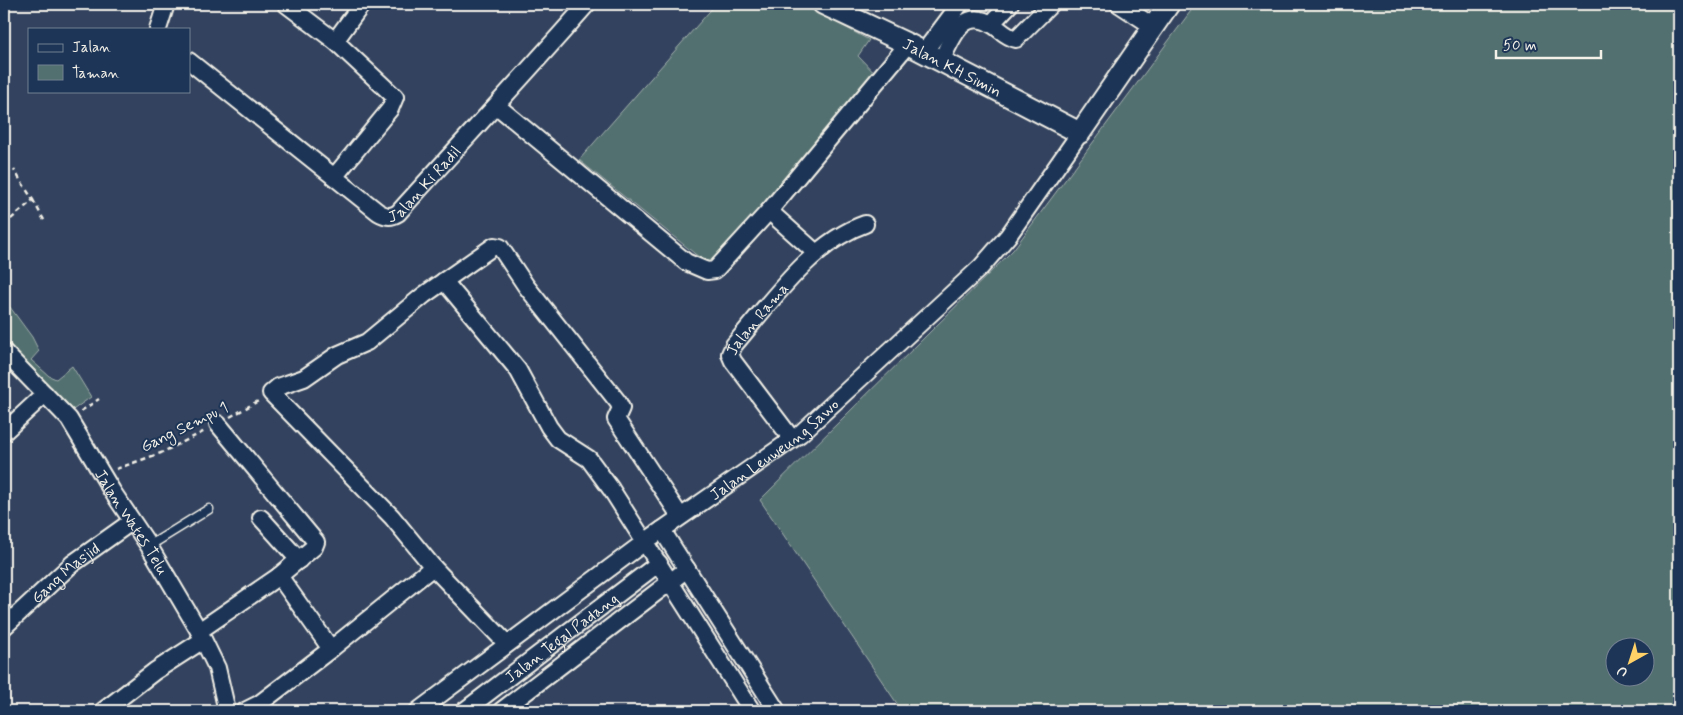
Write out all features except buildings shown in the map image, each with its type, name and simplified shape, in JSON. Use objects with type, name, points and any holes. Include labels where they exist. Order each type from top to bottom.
[{"type":"street","points":[[158,28],[166,4]]},
{"type":"street","points":[[286,4],[335,41],[394,93],[396,100],[335,176]]},
{"type":"street","points":[[335,41],[362,4]]},
{"type":"street","name":"Jalan Ki Radil","points":[[190,62],[378,212],[385,216],[393,216],[398,213],[454,149],[497,106],[587,4]]},
{"type":"street","name":"Jalan KH Simin","points":[[823,4],[924,52],[1080,133]]},
{"type":"street","points":[[497,106],[696,268],[707,271],[715,270],[769,211],[924,52],[960,4]]},
{"type":"street","points":[[991,24],[1010,4]]},
{"type":"street","points":[[924,52],[964,22],[976,20],[991,24],[1006,35],[1018,38],[1051,4]]},
{"type":"street","points":[[1120,4],[1154,27]]},
{"type":"street","points":[[1080,133],[1169,4]]},
{"type":"street","name":"Jalan Leuweung Sawo","points":[[418,711],[680,516],[792,439],[981,267],[1008,236],[1080,133]]},
{"type":"street","points":[[769,211],[815,252],[845,233],[865,224]]},
{"type":"street","points":[[507,644],[433,567],[392,517],[272,392],[278,387],[304,378],[338,356],[367,342],[424,295],[494,246],[500,247],[526,286],[618,402],[621,408],[616,419],[680,516]]},
{"type":"street","name":"Jalan Rama","points":[[792,439],[733,361],[730,354],[734,345],[815,252]]},
{"type":"street","points":[[444,281],[518,370],[549,427],[558,439],[589,460],[646,541],[752,711]]},
{"type":"street","name":"Jalan Wates Telu","points":[[4,352],[69,419],[131,522],[149,546],[201,636],[216,668],[227,711]]},
{"type":"street","points":[[4,432],[45,394]]},
{"type":"street","points":[[103,711],[314,547],[316,542],[218,424]]},
{"type":"street","points":[[261,518],[299,560]]},
{"type":"street","name":"Gang Masjid","points":[[4,627],[72,564],[131,522]]},
{"type":"street","points":[[662,530],[777,711]]},
{"type":"street","name":"Jalan Tegal Padang","points":[[464,711],[493,687],[659,563]]},
{"type":"street","points":[[245,711],[259,704],[331,649],[433,567]]},
{"type":"street","name":"Jalan Tegal Padang","points":[[505,710],[687,569]]},
{"type":"street","points":[[279,576],[331,649]]},
{"type":"street","points":[[493,687],[505,710]]},
{"type":"lane","points":[[149,546],[209,509]]},
{"type":"path","points":[[14,170],[45,222]]},
{"type":"path","points":[[4,224],[33,200]]},
{"type":"path","name":"Gang Sempu 1","points":[[103,473],[162,453],[218,424],[272,392]]},
{"type":"path","points":[[69,419],[99,399]]},
{"type":"green space","points":[[716,4],[802,4],[869,40],[858,56],[882,81],[710,266],[579,160]]},
{"type":"green space","points":[[1196,4],[1679,4],[1679,711],[902,711],[760,500],[1013,250]]},
{"type":"green space","points":[[4,299],[32,337],[39,351],[31,360],[49,376],[56,379],[72,366],[91,397],[70,412],[4,346]]}]
